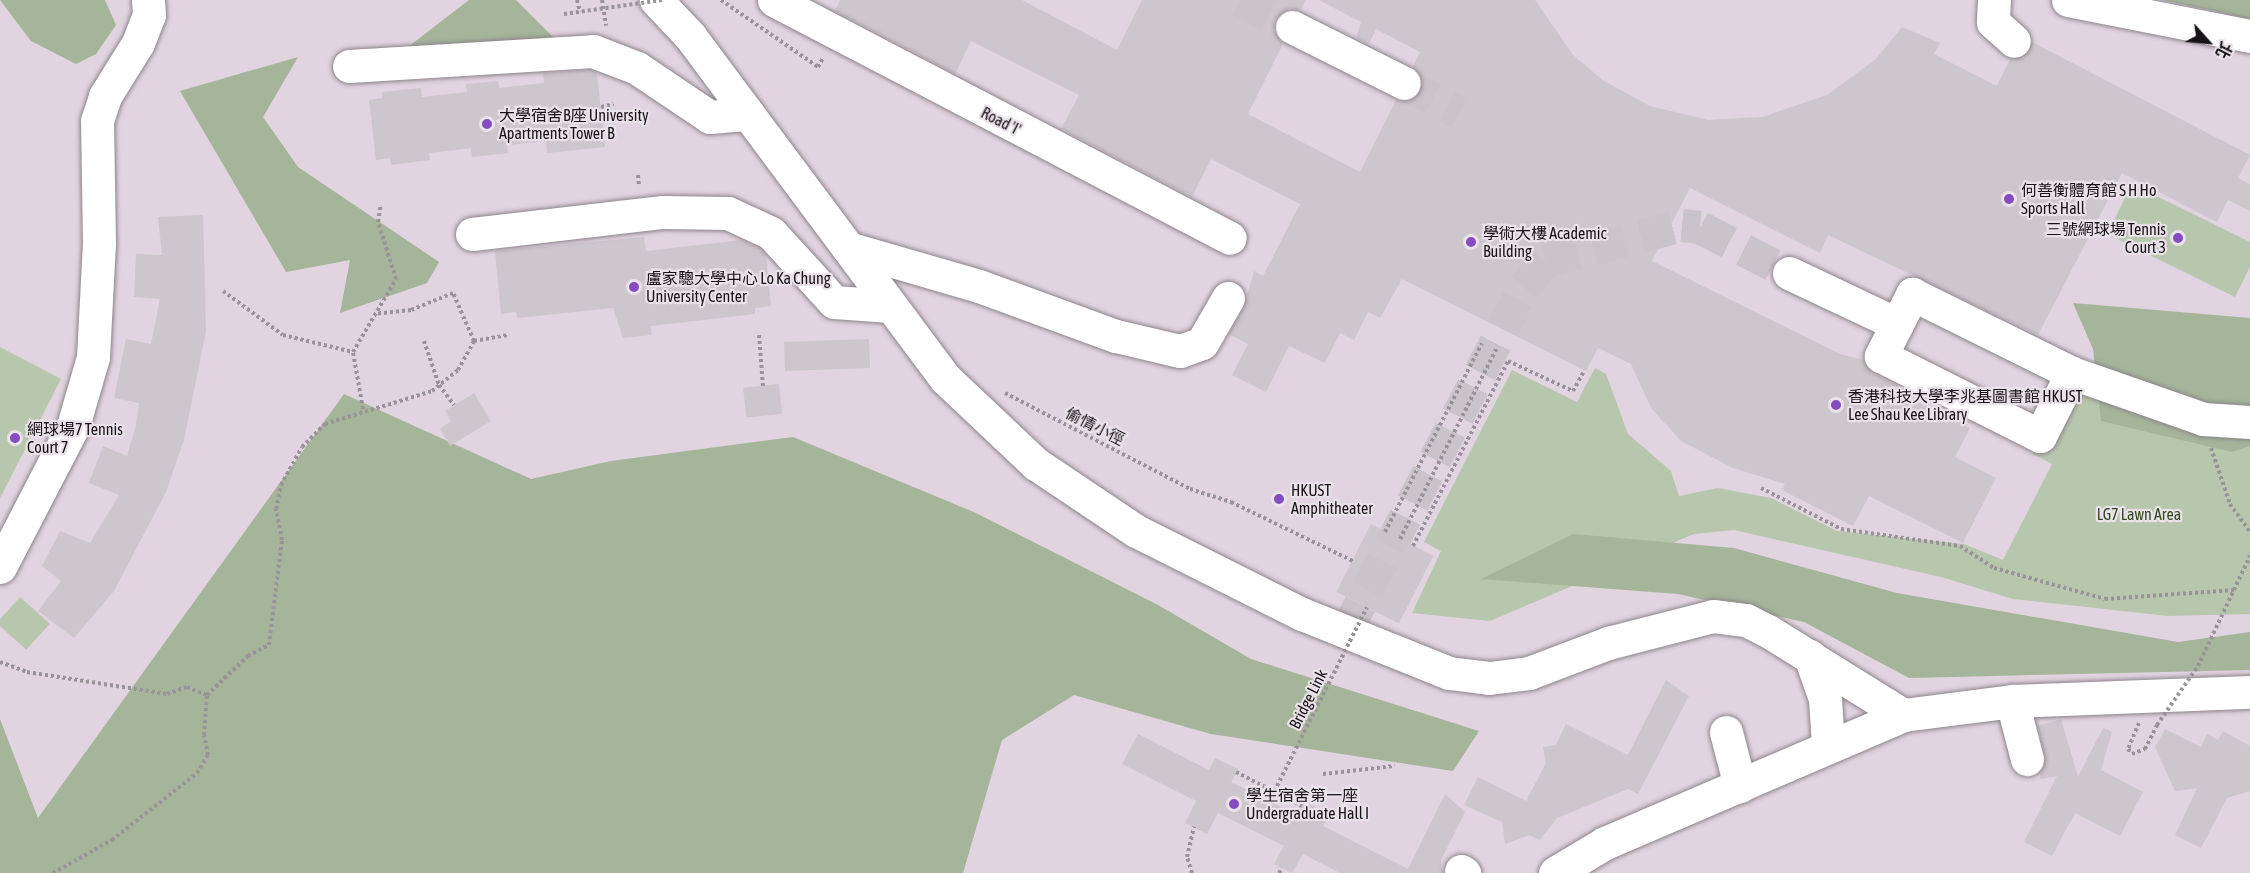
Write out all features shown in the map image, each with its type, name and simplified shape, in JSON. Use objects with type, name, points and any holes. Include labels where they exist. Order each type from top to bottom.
[{"type":"street","points":[[0,567],[74,426],[93,357],[99,244],[96,121],[105,96],[138,43],[149,15],[148,0]]},
{"type":"street","points":[[656,0],[748,114],[946,379],[1054,476],[1136,531],[1302,615],[1428,667],[1489,678],[1529,673],[1629,636],[1713,616],[1746,620],[1810,656],[1903,715]]},
{"type":"street","name":"Road 'I'","points":[[774,0],[1230,238]]},
{"type":"street","points":[[1994,0],[1993,22],[2014,41]]},
{"type":"street","points":[[2068,0],[2250,36]]},
{"type":"street","points":[[1292,27],[1404,83]]},
{"type":"street","points":[[349,66],[592,51],[637,68],[710,117],[748,114]]},
{"type":"street","points":[[472,234],[663,212],[728,213],[771,233],[834,302],[890,306]]},
{"type":"street","points":[[848,248],[979,286],[1116,336],[1180,351],[1202,343],[1228,297]]},
{"type":"street","points":[[1789,273],[1897,324]]},
{"type":"street","points":[[2072,373],[2040,436],[1881,356],[1912,294],[2072,373],[2203,418],[2250,422]]},
{"type":"street","points":[[1810,656],[1825,699],[1828,746]]},
{"type":"street","points":[[1555,873],[1605,843],[1903,715],[2012,700],[2250,692]]},
{"type":"street","points":[[2012,700],[2027,759]]},
{"type":"street","points":[[1726,732],[1740,786]]},
{"type":"path","points":[[578,0],[580,12]]},
{"type":"path","points":[[564,14],[662,0]]},
{"type":"path","points":[[722,0],[778,42]]},
{"type":"path","points":[[601,106],[614,104]]},
{"type":"path","points":[[363,408],[353,352],[396,279],[378,222],[381,204]]},
{"type":"path","points":[[223,291],[283,335],[353,352]]},
{"type":"path","points":[[375,314],[411,310],[453,293],[474,341]]},
{"type":"path","points":[[474,341],[507,335]]},
{"type":"path","points":[[759,335],[763,386]]},
{"type":"path","points":[[424,341],[439,385],[454,405]]},
{"type":"path","points":[[53,873],[112,840],[197,773],[208,755],[204,735],[207,695],[248,656],[269,645],[282,540],[276,509],[286,475],[302,447],[325,424],[363,408],[439,385],[458,370],[474,341]]},
{"type":"path","points":[[1385,532],[1482,343]]},
{"type":"path","points":[[1400,539],[1498,346]]},
{"type":"path","points":[[1413,546],[1509,361],[1573,391],[1582,372]]},
{"type":"path","name":"偷情小徑","points":[[995,387],[1190,489],[1265,518],[1353,561]]},
{"type":"path","points":[[2203,418],[2230,504],[2250,532]]},
{"type":"path","points":[[1761,488],[1841,529],[1960,546],[1994,568],[2105,599],[2235,590]]},
{"type":"path","points":[[2140,719],[2128,748],[2132,754],[2145,749],[2157,725],[2198,666],[2250,556]]},
{"type":"path","name":"Bridge Link","points":[[1269,802],[1367,607]]},
{"type":"path","points":[[0,662],[27,672],[167,694],[188,687],[207,695]]},
{"type":"path","points":[[1323,774],[1395,766]]},
{"type":"path","points":[[1236,772],[1302,806]]},
{"type":"path","points":[[1192,873],[1187,857],[1194,827]]},
{"type":"shaded area","points":[[0,0],[2250,0],[2250,873],[0,873]]},
{"type":"green space","points":[[0,0],[105,0],[116,25],[96,54],[76,64],[31,41]]},
{"type":"green space","points":[[469,0],[516,0],[559,43],[408,47]]},
{"type":"green space","points":[[2163,0],[2250,0],[2250,19]]},
{"type":"green space","points":[[298,57],[263,117],[298,167],[439,262],[427,283],[340,313],[350,260],[286,272],[180,91]]},
{"type":"green space","name":"三號網球場 Tennis Court 3","points":[[2132,184],[2250,242],[2250,267],[2235,297],[2107,234]]},
{"type":"green space","points":[[2073,303],[2250,318],[2250,446],[2232,452],[2101,421],[2093,349]]},
{"type":"green space","name":"網球場7 Tennis Court 7","points":[[0,347],[61,379],[0,498]]},
{"type":"green space","name":"LG7 Lawn Area","points":[[1595,368],[1606,374],[1628,434],[1671,471],[1679,496],[1718,488],[1771,498],[1837,531],[1964,544],[2003,560],[2052,464],[2033,454],[2072,378],[2250,438],[2250,614],[2168,616],[2013,599],[1941,577],[1734,530],[1694,534],[1490,621],[1412,613],[1441,551],[1424,542],[1512,370],[1577,402]]},
{"type":"green space","points":[[344,394],[531,479],[611,461],[793,437],[976,513],[1158,605],[1251,659],[1479,731],[1453,771],[1211,734],[1074,695],[1002,740],[963,873],[0,873],[0,719],[38,818]]},
{"type":"green space","points":[[1573,534],[1734,548],[1897,593],[2178,642],[2250,632],[2250,670],[1909,678],[1804,622],[1678,594],[1481,579]]},
{"type":"green space","points":[[20,597],[50,624],[26,650],[0,626],[0,619]]},
{"type":"building","name":"學術大樓 Academic Building","points":[[840,0],[1022,0],[1117,50],[1142,0],[1306,0],[1300,10],[1290,8],[1276,18],[1273,29],[1283,44],[1248,114],[1360,172],[1396,100],[1406,102],[1420,92],[1423,81],[1413,66],[1420,52],[1376,29],[1369,44],[1356,38],[1361,22],[1319,0],[1535,0],[1573,55],[1604,81],[1650,106],[1708,120],[1762,117],[1827,95],[1876,59],[1902,27],[1940,43],[1934,54],[1997,86],[2010,59],[2027,54],[2032,42],[2250,155],[2238,178],[2250,184],[2250,211],[2228,200],[2217,222],[2122,173],[2038,335],[1828,235],[1820,253],[1690,188],[1652,261],[1840,354],[1863,360],[1873,373],[1910,392],[1909,398],[1970,428],[1955,457],[1996,478],[1963,543],[1869,496],[1853,526],[1782,490],[1785,484],[1733,468],[1681,441],[1651,408],[1631,364],[1598,348],[1586,371],[1402,279],[1380,318],[1368,312],[1354,340],[1340,333],[1325,363],[1289,346],[1266,392],[1232,375],[1248,344],[1229,334],[1244,307],[1254,271],[1263,276],[1300,204],[1211,159],[1192,197],[1061,129],[1079,95],[971,41],[955,74],[835,11]]},
{"type":"building","name":"大學宿舍B座 University Apartments Tower B","points":[[590,70],[597,73],[605,147],[547,153],[546,141],[507,145],[508,153],[472,157],[471,148],[429,153],[430,160],[391,165],[390,158],[376,160],[369,100],[382,98],[382,92],[421,88],[422,97],[467,92],[466,84],[498,81],[499,88],[544,83],[543,73]]},
{"type":"building","points":[[203,215],[206,331],[184,440],[166,492],[114,591],[74,638],[38,611],[61,581],[42,566],[60,531],[90,543],[119,495],[89,483],[103,446],[127,456],[136,425],[139,403],[114,398],[126,339],[151,344],[160,299],[134,297],[136,254],[162,255],[158,217]]},
{"type":"building","name":"盧家驄大學中心 Lo Ka Chung University Center","points":[[644,237],[646,251],[742,240],[760,248],[766,255],[771,306],[755,308],[755,314],[651,326],[652,335],[623,338],[613,308],[517,318],[516,312],[501,314],[495,251]]},
{"type":"building","points":[[869,339],[870,368],[785,371],[784,342]]},
{"type":"building","points":[[779,384],[782,414],[746,418],[743,388]]},
{"type":"building","points":[[474,393],[491,421],[450,446],[440,429],[451,421],[445,411]]},
{"type":"building","points":[[1371,524],[1433,556],[1399,623],[1336,592]]},
{"type":"building","points":[[1666,680],[1689,696],[1638,794],[1628,789],[1557,818],[1540,840],[1529,835],[1505,844],[1502,822],[1464,805],[1478,777],[1526,801],[1546,763],[1543,747],[1556,745],[1566,724],[1628,755]]},
{"type":"building","points":[[2061,719],[2078,777],[2103,728],[2112,732],[2101,770],[2143,792],[2120,836],[2075,813],[2052,856],[2024,842],[2057,776],[2041,779],[2039,773],[2045,755],[2038,726]]},
{"type":"building","points":[[2165,729],[2201,747],[2207,734],[2218,740],[2223,731],[2250,746],[2250,791],[2227,798],[2201,848],[2175,835],[2197,788],[2175,791],[2155,747]]},
{"type":"building","name":"學生宿舍第一座 Undergraduate Hall I","points":[[1138,734],[1209,770],[1215,758],[1238,769],[1231,782],[1297,815],[1304,801],[1329,814],[1323,826],[1408,869],[1445,794],[1465,812],[1441,860],[1443,873],[1340,873],[1303,854],[1292,873],[1274,864],[1284,846],[1218,813],[1207,834],[1185,823],[1196,801],[1122,764]]},
{"type":"tunnel","points":[[1240,0],[1292,27]]},
{"type":"tunnel","points":[[1404,83],[1460,112]]},
{"type":"tunnel","points":[[1345,633],[1524,287],[1546,261],[1682,225],[1700,227],[1789,273]]},
{"type":"place","name":"大學宿舍B座 University Apartments Tower B","points":[[487,124]]},
{"type":"place","name":"何善衡體育館 S H Ho Sports Hall","points":[[2009,199]]},
{"type":"place","name":"三號網球場 Tennis Court 3","points":[[2178,238]]},
{"type":"place","name":"學術大樓 Academic Building","points":[[1471,242]]},
{"type":"place","name":"盧家驄大學中心 Lo Ka Chung University Center","points":[[634,287]]},
{"type":"place","name":"香港科技大學李兆基圖書館 HKUST Lee Shau Kee Library","points":[[1836,405]]},
{"type":"place","name":"網球場7 Tennis Court 7","points":[[15,438]]},
{"type":"place","name":"HKUST Amphitheater","points":[[1279,499]]},
{"type":"place","name":"學生宿舍第一座 Undergraduate Hall I","points":[[1234,804]]}]
